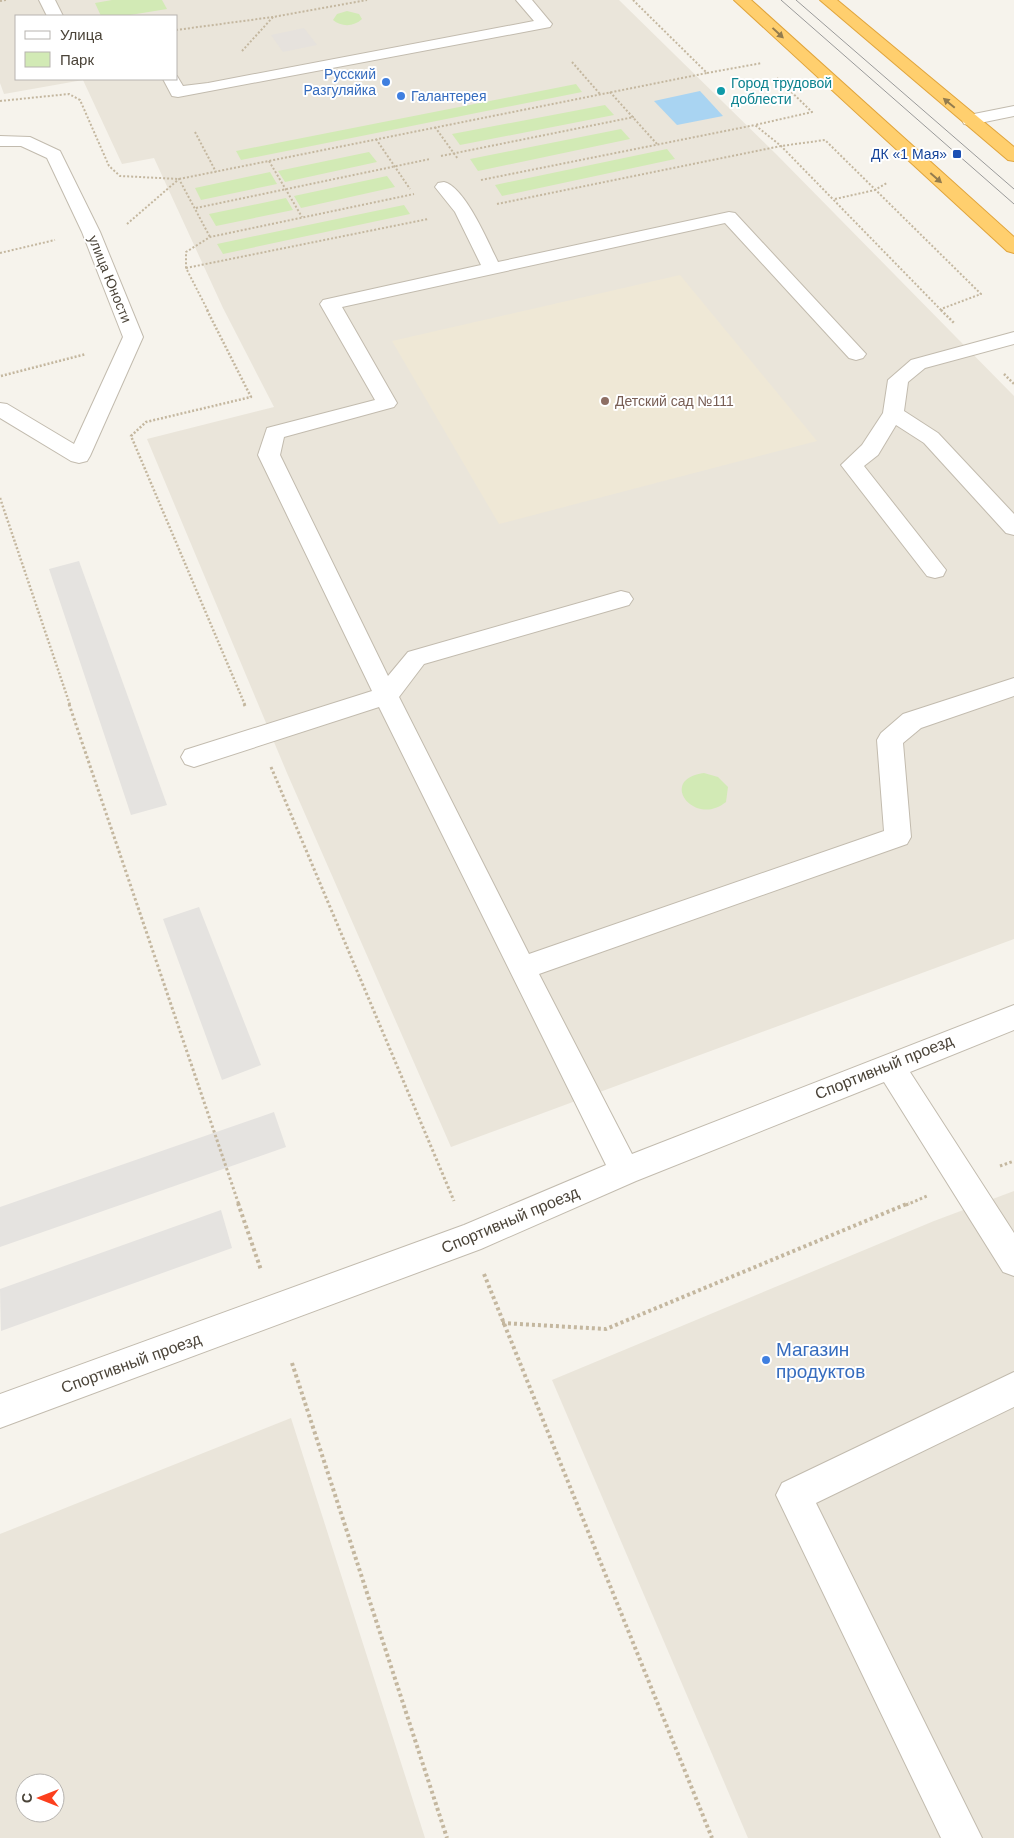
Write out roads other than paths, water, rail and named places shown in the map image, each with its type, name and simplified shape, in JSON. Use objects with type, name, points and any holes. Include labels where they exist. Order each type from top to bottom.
[{"type":"highway","points":[[742,0],[1014,247]]},
{"type":"highway","points":[[828,0],[1014,156]]},
{"type":"street","points":[[47,0],[54,15]]},
{"type":"street","points":[[172,80],[178,92],[208,88],[544,24],[524,0]]},
{"type":"street","points":[[970,120],[1014,111]]},
{"type":"street","name":"улица Юности","points":[[0,141],[24,141],[54,155],[91,232],[133,337],[79,456],[0,409]]},
{"type":"street","points":[[444,187],[463,211],[492,268]]},
{"type":"street","points":[[625,1171],[386,696],[269,455],[274,433],[387,404],[330,304],[729,217],[856,354]]},
{"type":"street","points":[[935,570],[852,464],[870,450],[893,413],[898,380],[918,364],[1014,338]]},
{"type":"street","points":[[893,413],[931,438],[1014,528]]},
{"type":"street","points":[[194,757],[386,696],[416,658],[621,599]]},
{"type":"street","points":[[522,968],[898,837],[890,740],[912,721],[1014,688]]},
{"type":"street","name":"Спортивный проезд","points":[[0,1411],[470,1238],[625,1171],[1014,1017]]},
{"type":"street","points":[[889,1065],[1014,1261]]},
{"type":"street","points":[[962,1838],[794,1495],[1014,1390]]},
{"type":"water","points":[[700,91],[723,116],[677,125],[654,101]]},
{"type":"tram line","points":[[781,0],[1014,204]]},
{"type":"tram line","points":[[796,0],[1014,189]]},
{"type":"place","name":"Русский Разгуляйка","points":[[386,82]]},
{"type":"place","name":"Город трудовой доблести","points":[[721,91]]},
{"type":"place","name":"Галантерея","points":[[401,96]]},
{"type":"place","name":"ДК «1 Мая»","points":[[957,154]]},
{"type":"place","name":"Детский сад №111","points":[[605,401]]},
{"type":"place","name":"Магазин продуктов","points":[[766,1360]]}]
